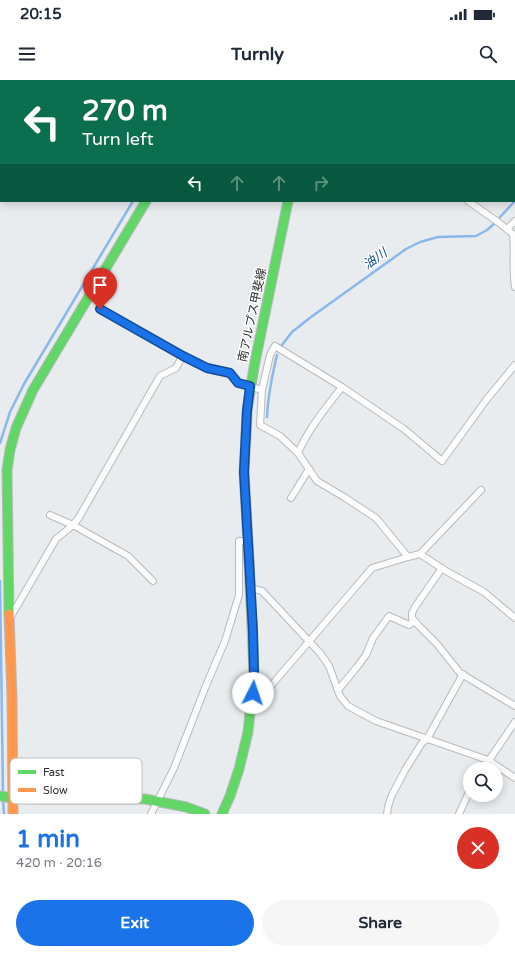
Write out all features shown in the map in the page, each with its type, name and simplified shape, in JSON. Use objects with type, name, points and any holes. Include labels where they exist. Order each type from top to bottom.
[{"type":"street","points":[[12,758],[12,697],[4,529],[7,470],[10,450],[16,428],[33,390],[146,202]]},
{"type":"street","name":"南アルプス甲斐線","points":[[222,814],[237,776],[245,747],[253,693],[254,674],[244,472],[247,411],[250,386],[288,202]]},
{"type":"street","points":[[469,202],[513,234],[515,247],[513,277],[515,286]]},
{"type":"street","points":[[507,229],[515,221]]},
{"type":"street","points":[[100,309],[207,368],[230,373],[238,383],[262,390]]},
{"type":"street","points":[[408,557],[376,518],[317,481],[298,454],[280,436],[260,425],[262,390],[270,355],[275,346],[342,387],[404,430],[442,461],[487,399],[515,365]]},
{"type":"street","points":[[8,620],[56,539],[78,519],[160,376],[176,368],[183,356]]},
{"type":"street","points":[[298,454],[304,440],[316,421],[342,387]]},
{"type":"street","points":[[291,498],[309,469]]},
{"type":"street","points":[[253,693],[263,695],[372,568],[420,554],[481,490]]},
{"type":"street","points":[[50,516],[73,525],[128,556],[153,582]]},
{"type":"street","points":[[151,814],[174,768],[225,641],[239,595],[239,541],[248,540]]},
{"type":"street","points":[[420,554],[484,592],[515,618]]},
{"type":"street","points":[[442,568],[415,607],[412,613],[412,618],[437,644],[460,673],[515,706]]},
{"type":"street","points":[[250,588],[262,591],[320,653],[329,666],[340,696],[348,706],[376,721],[488,760],[515,778]]},
{"type":"street","points":[[338,690],[366,656],[374,638],[389,616],[409,625],[414,621]]},
{"type":"street","points":[[387,814],[391,797],[405,770],[422,743],[427,739],[462,674]]},
{"type":"street","points":[[488,760],[515,722]]},
{"type":"street","points":[[0,796],[10,798]]},
{"type":"street","points":[[142,799],[186,807],[205,814]]},
{"type":"street","points":[[459,814],[464,802]]},
{"type":"street","points":[[12,804],[13,814]]},
{"type":"waterway","points":[[0,443],[10,412],[24,384],[132,202]]},
{"type":"waterway","name":"油川","points":[[500,217],[514,202]]},
{"type":"waterway","name":"油川","points":[[282,345],[292,332],[311,317],[406,249],[420,242],[438,237],[476,236],[487,230],[495,223]]},
{"type":"waterway","name":"油川","points":[[267,417],[270,386],[277,355]]},
{"type":"waterway","points":[[0,581],[3,794]]},
{"type":"waterway","points":[[3,799],[4,814]]},
{"type":"traffic: fast","points":[[9,614],[7,470],[10,450],[16,428],[33,390],[145,202]]},
{"type":"traffic: fast","points":[[246,436],[247,411],[254,367],[288,202]]},
{"type":"traffic: fast","points":[[222,814],[239,769],[248,732],[254,674],[249,560]]},
{"type":"traffic: fast","points":[[0,796],[10,798]]},
{"type":"traffic: fast","points":[[142,799],[186,807],[205,814]]},
{"type":"traffic: slow","points":[[246,436],[244,472],[249,560]]},
{"type":"traffic: slow","points":[[9,614],[13,758]]},
{"type":"traffic: slow","points":[[13,804],[13,814]]},
{"type":"route","points":[[100,309],[183,356],[207,368],[230,373],[238,383],[250,386],[244,446],[244,472],[253,631],[253,693]]}]
